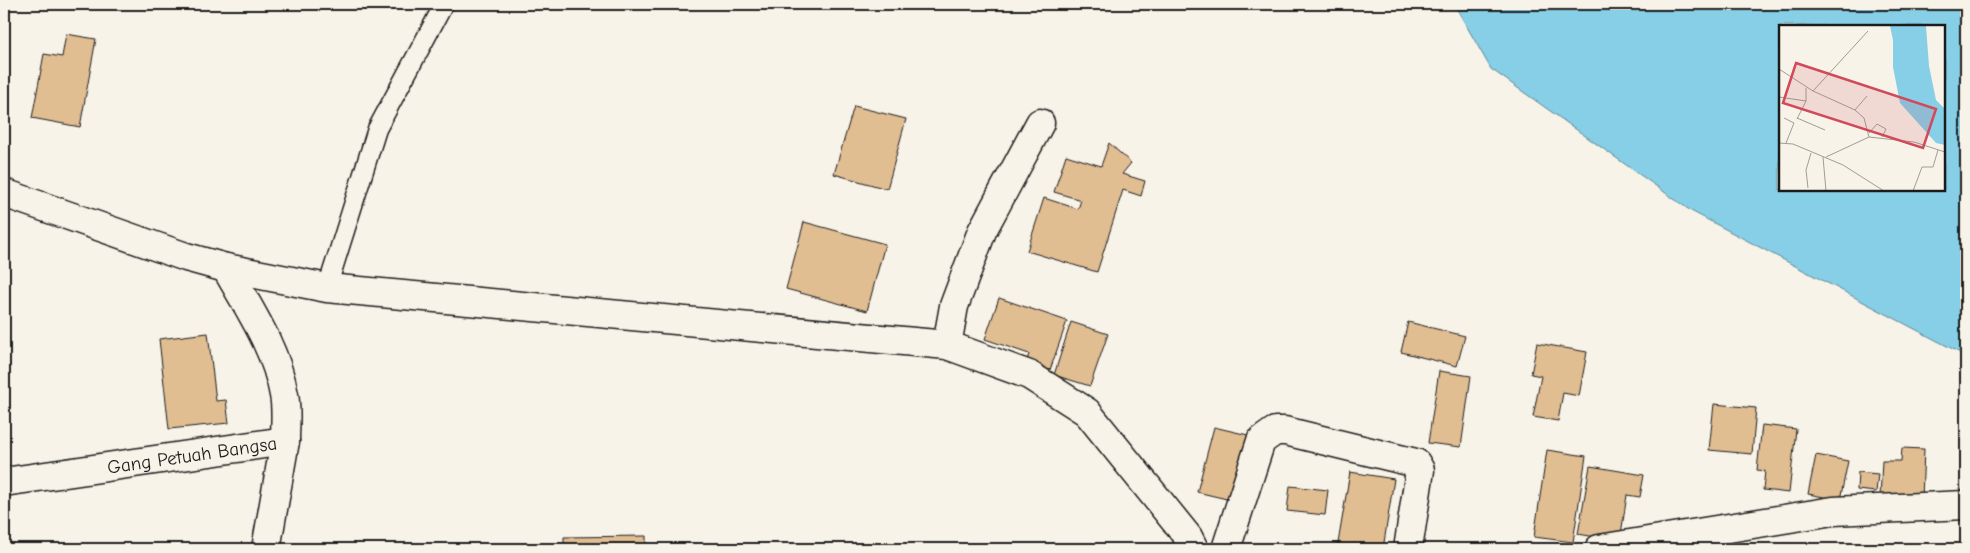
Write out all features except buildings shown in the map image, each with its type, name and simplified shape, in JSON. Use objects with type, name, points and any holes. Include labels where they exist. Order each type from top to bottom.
[{"type":"street","points":[[947,344],[954,306],[982,231],[1040,123]]},
{"type":"street","points":[[4,193],[186,257],[226,268],[326,288],[947,344],[1029,376],[1087,412],[1188,537],[1194,549]]},
{"type":"street","name":"Gang Petuah Bangsa","points":[[4,482],[285,441],[285,396],[278,370],[268,342],[226,268]]},
{"type":"street","points":[[1226,549],[1261,441],[1275,431],[1285,431],[1416,464],[1420,470],[1408,549]]},
{"type":"street","points":[[266,549],[285,441]]},
{"type":"street","points":[[1599,549],[1833,511],[1966,505]]},
{"type":"lane","points":[[326,288],[377,129],[444,4]]},
{"type":"water","points":[[1454,4],[1966,4],[1966,356],[1691,211],[1491,69]]}]
